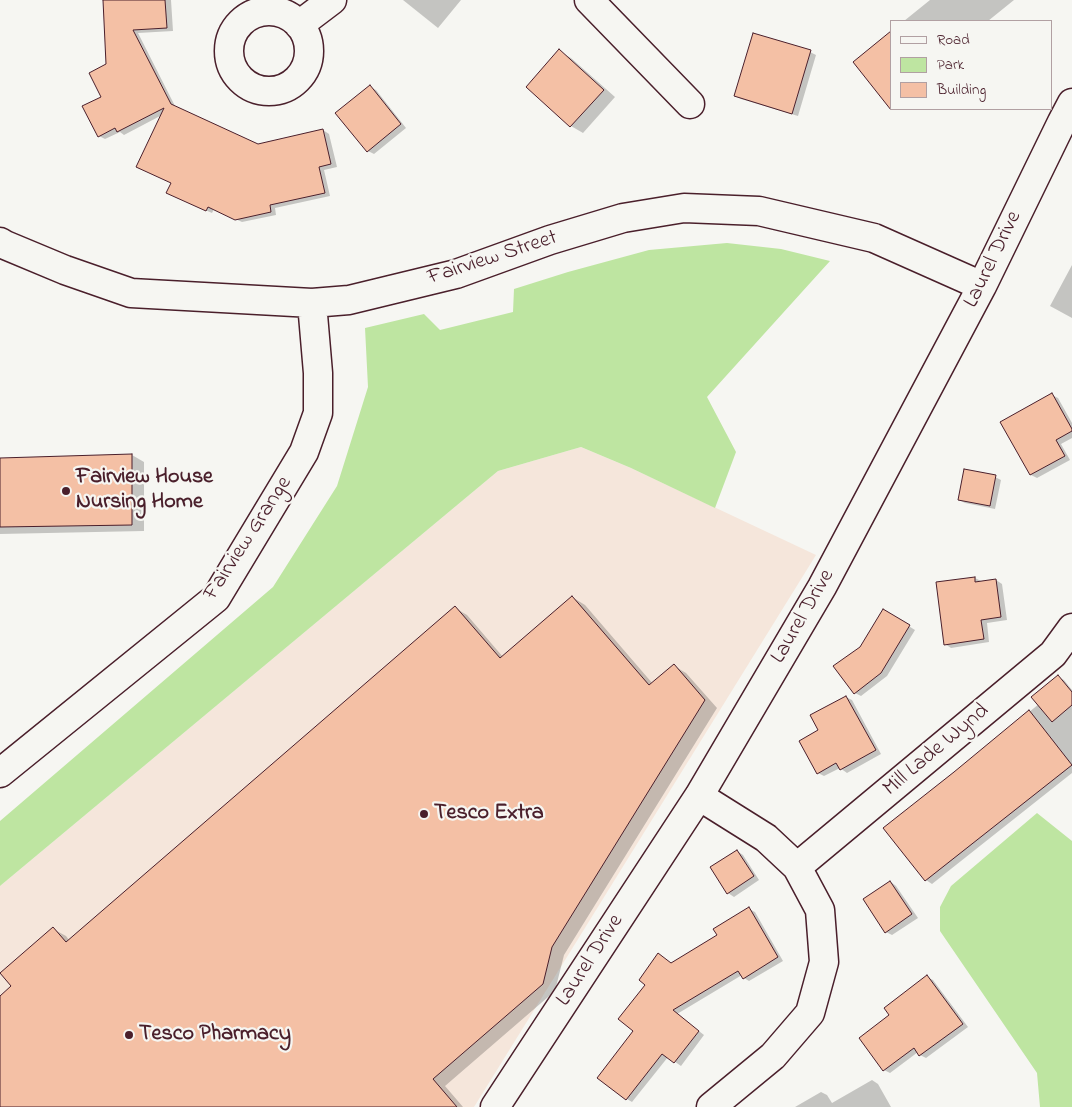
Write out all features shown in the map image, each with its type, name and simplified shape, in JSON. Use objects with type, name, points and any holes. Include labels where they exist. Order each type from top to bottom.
[{"type":"street","points":[[299,25],[332,0]]},
{"type":"street","points":[[588,0],[690,104]]},
{"type":"street","name":"Laurel Drive","points":[[495,1107],[699,796],[822,587],[982,286],[1072,104]]},
{"type":"street","name":"Fairview Street","points":[[0,242],[65,270],[131,293],[312,303],[349,300],[456,274],[550,240],[623,218],[684,208],[759,211],[874,238],[982,286]]},
{"type":"street","name":"Fairview Grange","points":[[0,773],[216,598],[304,452],[318,413],[318,373],[312,303]]},
{"type":"street","name":"Mill Lade Wynd","points":[[796,867],[1053,654],[1072,628]]},
{"type":"street","points":[[699,796],[766,838],[796,867],[820,910],[824,962],[810,1014],[773,1056],[711,1107]]},
{"type":"shaded area","name":"Tesco Extra","points":[[581,447],[631,468],[816,555],[474,1107],[0,1107],[0,886],[498,471]]},
{"type":"green space","points":[[727,243],[781,249],[830,261],[707,397],[736,452],[715,508],[631,468],[581,447],[498,471],[0,886],[0,821],[273,587],[337,486],[368,387],[365,328],[424,314],[440,330],[513,312],[514,289],[568,272],[649,250]]},
{"type":"green space","points":[[1037,813],[1072,841],[1072,1107],[1040,1107],[1037,1073],[940,931],[940,907],[951,886]]},
{"type":"building","points":[[103,0],[165,0],[167,28],[133,30],[171,104],[258,144],[323,129],[331,164],[319,167],[325,193],[270,205],[271,212],[235,220],[208,207],[206,211],[166,193],[171,183],[136,167],[164,108],[117,132],[115,128],[98,137],[82,106],[101,97],[89,73],[106,64]]},
{"type":"building","points":[[890,32],[890,109],[853,62]]},
{"type":"building","points":[[753,33],[811,50],[792,114],[734,96]]},
{"type":"building","points":[[559,49],[604,90],[570,127],[526,87]]},
{"type":"building","points":[[370,85],[401,124],[367,152],[335,113]]},
{"type":"building","points":[[1052,393],[1072,431],[1056,440],[1065,456],[1030,475],[1000,422]]},
{"type":"building","name":"Fairview House Nursing Home","points":[[132,454],[132,525],[0,527],[0,458]]},
{"type":"building","points":[[964,469],[996,475],[990,506],[958,500]]},
{"type":"building","points":[[975,577],[975,582],[996,579],[1001,617],[981,620],[984,639],[944,645],[936,582]]},
{"type":"building","name":"Tesco Extra","points":[[572,596],[649,685],[674,664],[705,700],[552,947],[543,984],[433,1079],[457,1107],[0,1107],[0,996],[11,986],[0,973],[53,927],[66,942],[455,606],[500,658]]},
{"type":"building","points":[[883,609],[910,625],[881,673],[854,694],[833,666],[860,647]]},
{"type":"building","points":[[1058,675],[1072,692],[1072,705],[1052,722],[1031,697]]},
{"type":"building","points":[[846,696],[876,750],[840,770],[836,763],[817,774],[799,741],[818,730],[810,715]]},
{"type":"building","points":[[1029,710],[1072,765],[925,881],[883,828]]},
{"type":"building","points":[[737,850],[754,876],[727,894],[710,867]]},
{"type":"building","points":[[890,881],[912,914],[885,933],[863,899]]},
{"type":"building","points":[[749,907],[778,957],[743,979],[738,971],[673,1010],[699,1031],[674,1063],[662,1054],[626,1100],[597,1078],[633,1031],[618,1019],[645,985],[639,980],[658,953],[671,963],[717,935],[713,929]]},
{"type":"building","points":[[927,975],[963,1024],[919,1056],[914,1048],[883,1071],[859,1038],[889,1015],[884,1008]]},
{"type":"place","name":"Fairview House Nursing Home","points":[[66,491]]},
{"type":"place","name":"Tesco Extra","points":[[424,814]]},
{"type":"place","name":"Tesco Pharmacy","points":[[129,1035]]}]
